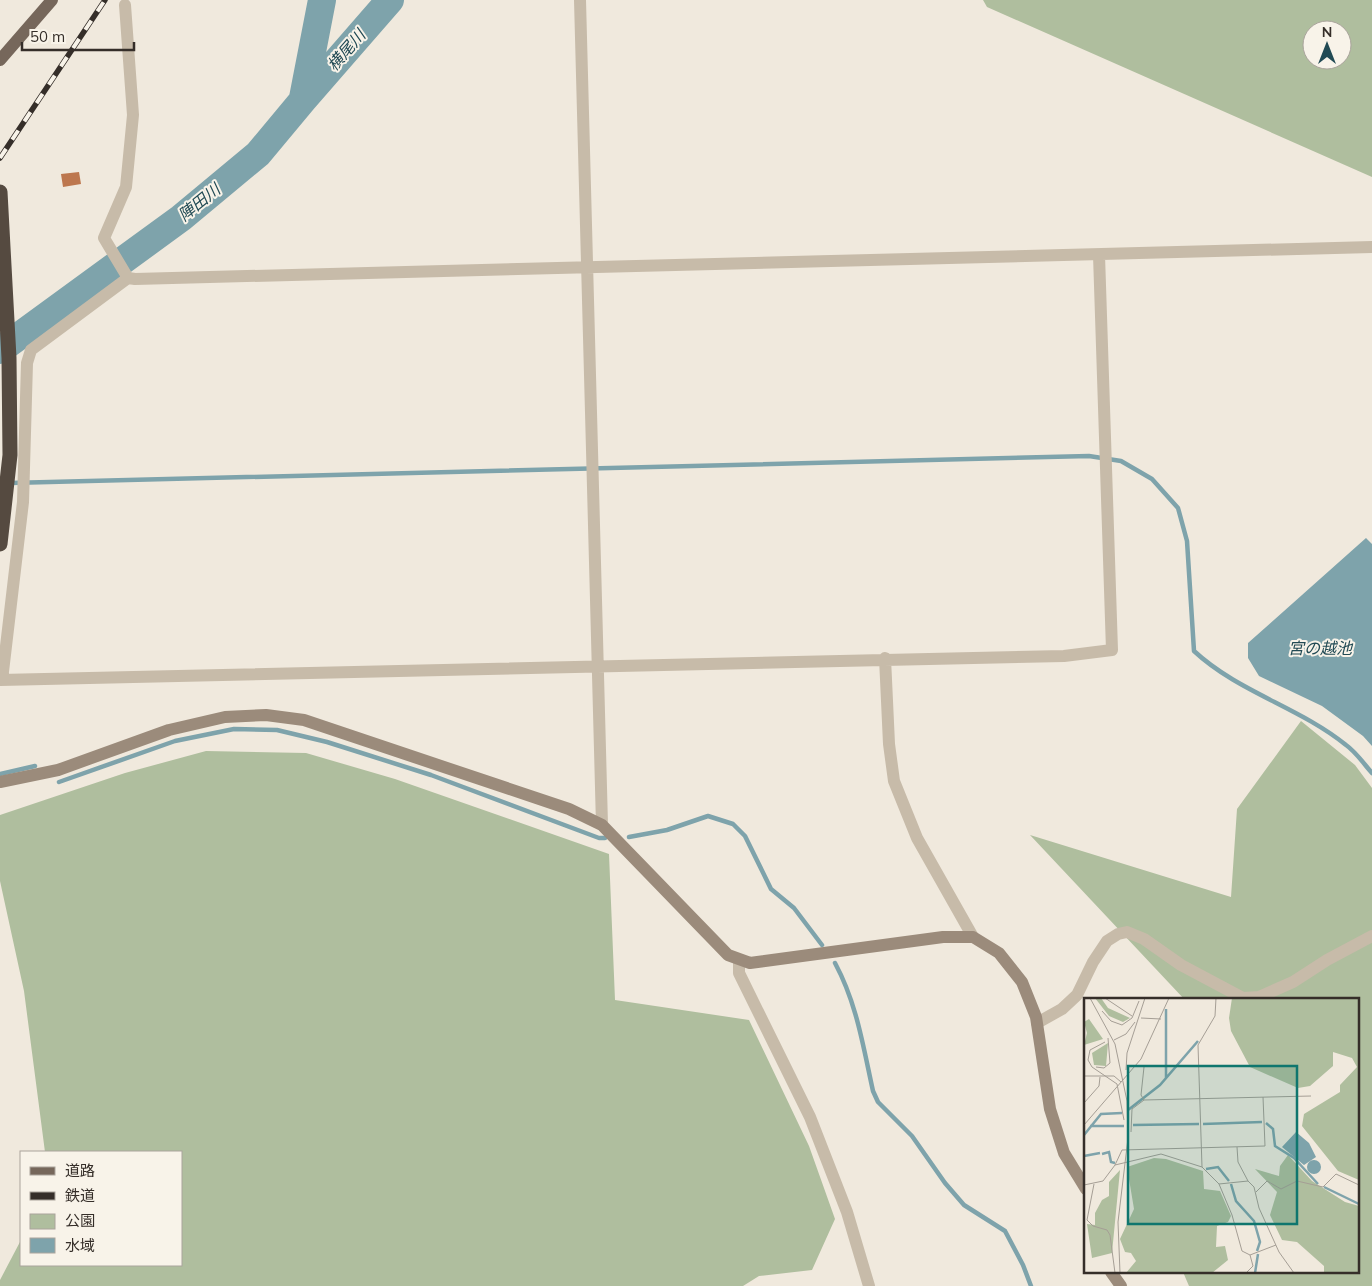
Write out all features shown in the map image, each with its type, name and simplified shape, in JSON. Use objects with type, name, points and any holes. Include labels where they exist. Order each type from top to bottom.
[{"type":"highway","points":[[0,192],[3,216],[9,358],[10,455],[0,544]]},
{"type":"main road","points":[[0,60],[52,0]]},
{"type":"street","points":[[580,0],[602,825]]},
{"type":"street","points":[[125,5],[133,115],[126,187],[104,238],[127,274],[135,279],[586,270],[1372,247]]},
{"type":"street","points":[[127,274],[31,350],[27,363],[23,492],[1,680],[885,658],[1064,656],[1112,650],[1099,255]]},
{"type":"street","points":[[885,658],[889,744],[894,781],[917,838],[973,937],[999,953],[1022,982],[1036,1022],[1050,1109],[1064,1153],[1084,1186]]},
{"type":"street","points":[[0,782],[58,770],[169,730],[224,717],[266,715],[304,720],[569,810],[602,825],[728,955],[739,960],[750,963],[943,937],[973,937]]},
{"type":"street","points":[[1036,1022],[1062,1009],[1077,995],[1092,962],[1107,942],[1118,934],[1128,932],[1144,940],[1181,965],[1243,998],[1259,997],[1293,982],[1327,960],[1372,936]]},
{"type":"street","points":[[739,960],[739,973],[810,1117],[847,1212],[869,1286]]},
{"type":"street","points":[[1112,1274],[1121,1286]]},
{"type":"green space","points":[[983,0],[1372,0],[1372,177],[987,7]]},
{"type":"green space","points":[[1301,721],[1355,765],[1372,788],[1372,1286],[1189,1286],[1184,1274],[1360,1274],[1360,998],[1183,998],[1030,835],[1231,897],[1237,809]]},
{"type":"green space","points":[[206,751],[306,753],[395,779],[609,854],[615,1000],[749,1020],[809,1146],[835,1219],[812,1270],[759,1276],[743,1286],[0,1286],[0,1280],[20,1242],[20,1266],[182,1266],[182,1151],[45,1151],[24,991],[0,881],[0,815],[125,773]]},
{"type":"water","name":"宮の越池","points":[[1366,538],[1372,544],[1372,746],[1363,736],[1322,706],[1259,676],[1248,658],[1248,643]]},
{"type":"building","points":[[79,172],[81,184],[63,187],[61,174]]},
{"type":"waterway","name":"陣田川","points":[[303,98],[322,0]]},
{"type":"waterway","name":"陣田川","points":[[0,350],[181,218],[258,154],[390,0]]},
{"type":"waterway","points":[[10,483],[1089,456],[1121,461],[1152,479],[1178,508],[1187,541],[1194,651],[1230,678],[1328,732],[1353,751],[1372,773]]},
{"type":"waterway","points":[[59,782],[175,741],[234,729],[277,730],[327,742],[431,775],[599,838],[605,838]]},
{"type":"waterway","points":[[0,774],[35,766]]},
{"type":"waterway","points":[[629,837],[667,830],[708,816],[733,824],[745,836],[771,889],[794,908],[822,945]]},
{"type":"waterway","points":[[835,963],[843,978],[854,1010],[873,1091],[878,1102],[912,1136],[945,1183],[964,1205],[1005,1231],[1023,1265],[1031,1286]]},
{"type":"railway","points":[[0,158],[105,0]]},
{"type":"water label","name":"横尾川","points":[[346,50]]}]
